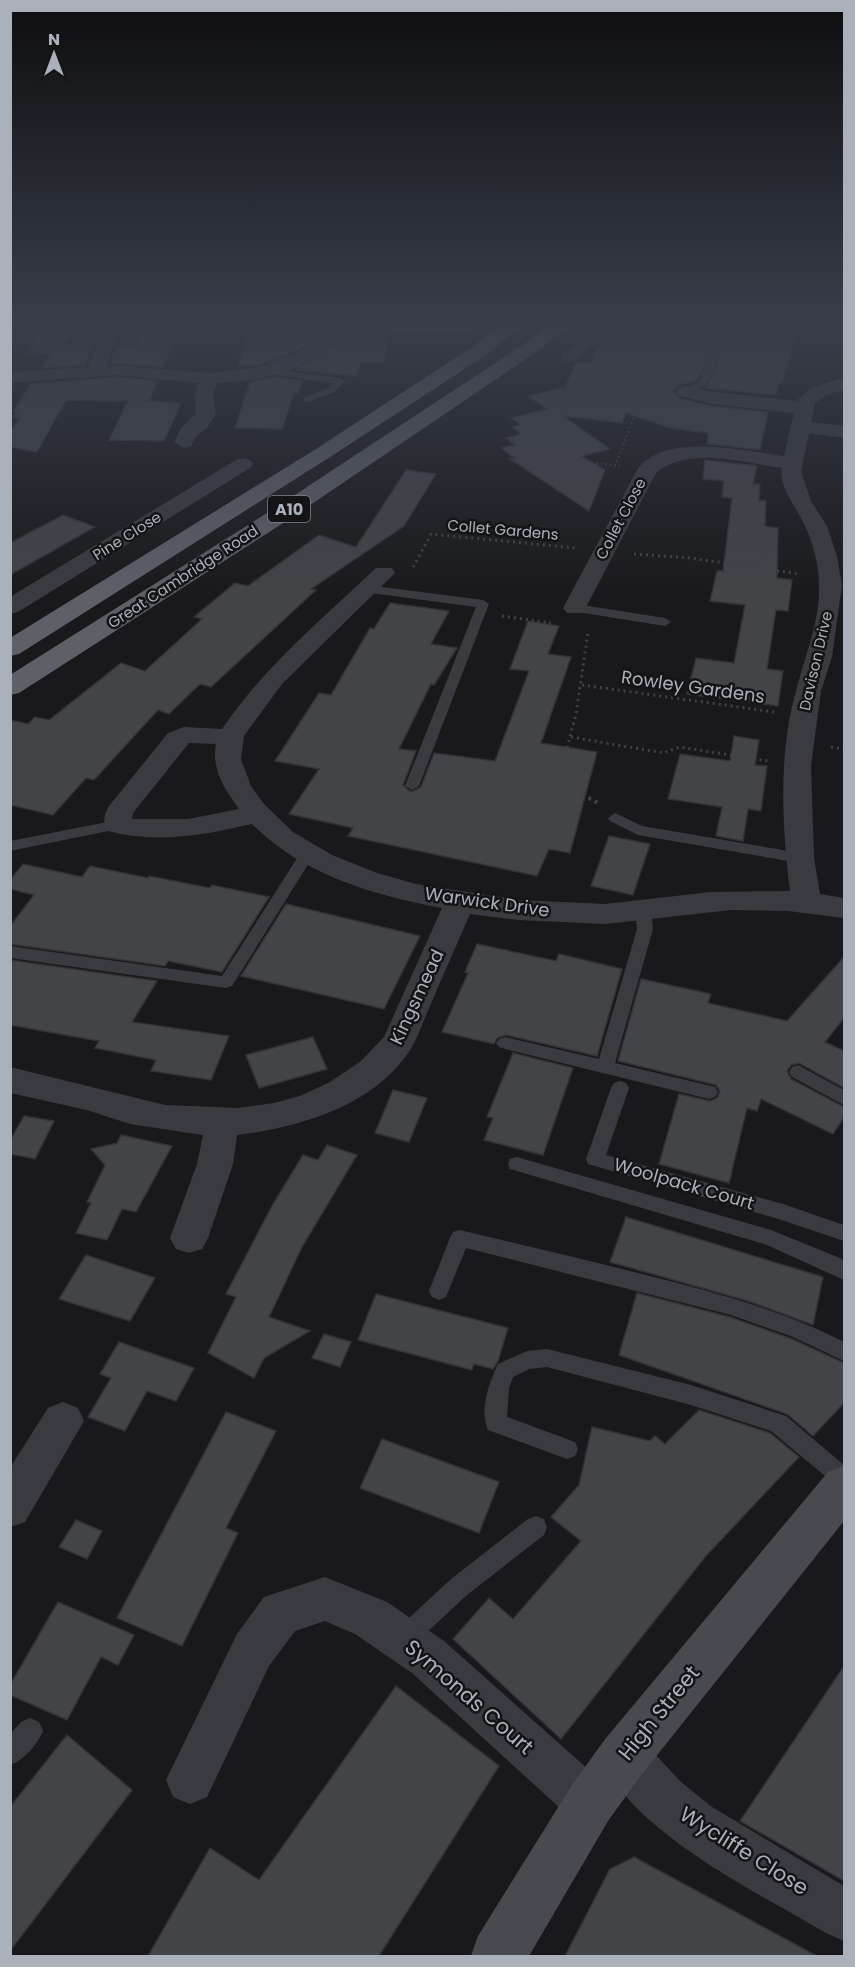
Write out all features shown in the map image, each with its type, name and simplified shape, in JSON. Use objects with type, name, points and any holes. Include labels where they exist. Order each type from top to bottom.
[{"type":"highway","name":"Great Cambridge Road","points":[[10,649],[381,415]]},
{"type":"highway","name":"Great Cambridge Road","points":[[10,687],[283,513],[430,415]]},
{"type":"main road","name":"High Street","points":[[498,1956],[590,1803],[624,1756],[844,1486]]},
{"type":"street","points":[[184,442],[188,432],[200,424],[206,415]]},
{"type":"street","points":[[793,415],[844,432]]},
{"type":"street","name":"Davison Drive","points":[[803,417],[793,463],[793,483],[834,564],[820,657],[808,691],[798,766],[800,858],[806,901]]},
{"type":"street","name":"Collet Close","points":[[584,609],[604,552],[652,462],[662,457],[683,453],[793,463]]},
{"type":"street","name":"Pine Close","points":[[10,607],[243,464]]},
{"type":"street","points":[[257,814],[224,822],[180,827],[130,828],[118,825],[120,812],[177,739],[184,735],[230,737],[253,703],[281,670],[383,585]]},
{"type":"street","name":"Warwick Drive","points":[[230,737],[229,762],[232,775],[238,790],[257,814],[285,841],[306,855],[368,879],[461,900],[527,911],[608,914],[727,900],[806,901],[844,908]]},
{"type":"street","name":"Kingsmead","points":[[10,1080],[90,1098],[130,1111],[176,1119],[222,1123],[272,1117],[305,1109],[350,1088],[384,1061],[410,1019],[461,900]]},
{"type":"street","points":[[189,1238],[215,1164],[222,1123]]},
{"type":"street","points":[[10,1507],[63,1421]]},
{"type":"street","name":"Symonds Court","points":[[190,1780],[253,1650],[280,1613],[325,1599],[371,1618],[428,1657],[590,1803]]},
{"type":"street","name":"Wycliffe Close","points":[[624,1756],[664,1799],[694,1825],[844,1915]]},
{"type":"lane","points":[[383,585],[483,604],[412,786]]},
{"type":"lane","points":[[584,609],[665,622]]},
{"type":"lane","points":[[615,818],[638,830],[800,858]]},
{"type":"lane","points":[[10,846],[118,825]]},
{"type":"lane","points":[[10,952],[226,982],[306,855]]},
{"type":"lane","points":[[605,1067],[645,929],[642,910]]},
{"type":"lane","points":[[505,1043],[709,1092]]},
{"type":"lane","points":[[798,1072],[844,1098]]},
{"type":"lane","name":"Woolpack Court","points":[[620,1088],[595,1159],[783,1212],[844,1233]]},
{"type":"lane","points":[[517,1164],[771,1238],[833,1264],[844,1272]]},
{"type":"lane","points":[[439,1292],[460,1238],[626,1278],[763,1315],[807,1332],[844,1352]]},
{"type":"lane","points":[[567,1449],[496,1423],[498,1388],[505,1371],[526,1360],[547,1358],[691,1395],[778,1423],[844,1478]]},
{"type":"lane","points":[[402,1639],[459,1587],[536,1527]]},
{"type":"lane","points":[[10,1753],[30,1731]]},
{"type":"path","points":[[568,415],[549,458],[648,470]]},
{"type":"path","points":[[615,466],[635,415]]},
{"type":"path","name":"Collet Gardens","points":[[383,585],[431,534],[489,540],[509,539],[604,552]]},
{"type":"path","points":[[604,552],[834,564]]},
{"type":"path","points":[[584,609],[588,627],[582,685],[568,755],[553,793],[592,799],[615,818]]},
{"type":"path","points":[[480,613],[588,627]]},
{"type":"path","name":"Rowley Gardens","points":[[582,685],[778,712]]},
{"type":"path","points":[[571,737],[664,753],[680,747],[798,766]]},
{"type":"building","points":[[15,415],[58,415],[37,452],[10,447],[10,432],[20,418],[13,418]]},
{"type":"building","points":[[121,415],[176,415],[164,441],[109,440]]},
{"type":"building","points":[[239,415],[287,415],[282,429],[235,428]]},
{"type":"building","points":[[524,415],[625,415],[622,423],[563,416],[610,449],[582,456],[605,470],[589,511],[510,459],[514,458],[502,448],[515,445],[506,438],[521,434],[512,427],[521,425],[511,418]]},
{"type":"building","points":[[631,415],[767,415],[760,450],[707,444],[708,433],[670,428]]},
{"type":"building","points":[[705,460],[757,466],[753,484],[760,484],[759,500],[766,501],[765,526],[778,528],[777,578],[792,580],[788,611],[776,610],[767,669],[783,671],[778,706],[687,694],[696,658],[734,663],[745,605],[710,601],[717,571],[723,571],[732,498],[722,497],[724,481],[703,479]]},
{"type":"building","points":[[406,470],[436,474],[404,526],[311,589],[316,590],[211,687],[200,684],[169,714],[158,710],[94,780],[86,778],[53,815],[10,805],[10,720],[28,724],[35,717],[49,720],[121,663],[145,671],[202,619],[194,617],[235,583],[248,586],[319,535],[356,547]]},
{"type":"building","points":[[63,515],[95,527],[10,575],[10,543]]},
{"type":"building","points":[[390,603],[449,611],[431,644],[457,648],[434,685],[431,684],[399,749],[416,751],[403,785],[411,792],[421,787],[434,753],[495,761],[529,671],[510,669],[528,621],[559,626],[548,654],[571,657],[541,743],[597,752],[570,853],[549,849],[537,876],[348,836],[353,828],[289,814],[319,769],[275,761],[319,693],[331,695],[370,628],[374,629]]},
{"type":"building","points":[[734,736],[759,740],[755,765],[767,766],[761,811],[748,809],[743,841],[716,836],[722,807],[668,799],[680,754],[730,761]]},
{"type":"building","points":[[609,836],[650,844],[633,895],[591,886]]},
{"type":"building","points":[[23,864],[82,877],[90,866],[210,888],[212,885],[269,897],[222,972],[168,961],[165,966],[10,944],[10,926],[34,895],[10,889],[10,880]]},
{"type":"building","points":[[286,904],[420,936],[384,1009],[241,976]]},
{"type":"building","points":[[477,944],[556,961],[559,954],[622,969],[597,1056],[506,1035],[497,1038],[494,1044],[442,1032],[468,973],[465,972]]},
{"type":"building","points":[[844,957],[844,1018],[825,1042],[844,1051],[844,1088],[799,1063],[791,1065],[787,1071],[791,1079],[844,1107],[844,1117],[833,1134],[761,1099],[757,1111],[747,1108],[729,1183],[659,1164],[679,1094],[710,1101],[717,1098],[720,1091],[716,1085],[618,1061],[641,979],[711,994],[708,1003],[787,1021]]},
{"type":"building","points":[[10,960],[157,981],[132,1022],[229,1036],[211,1080],[151,1071],[156,1060],[95,1048],[99,1041],[10,1025]]},
{"type":"building","points":[[313,1037],[327,1069],[259,1088],[246,1055]]},
{"type":"building","points":[[513,1053],[573,1068],[543,1155],[484,1140],[493,1118],[487,1117]]},
{"type":"building","points":[[393,1090],[427,1098],[409,1142],[375,1133]]},
{"type":"building","points":[[24,1116],[54,1121],[35,1159],[10,1154],[10,1141]]},
{"type":"building","points":[[121,1135],[172,1146],[136,1212],[122,1209],[107,1240],[76,1233],[91,1203],[87,1202],[105,1165],[91,1149],[117,1143]]},
{"type":"building","points":[[327,1145],[357,1155],[302,1247],[269,1317],[310,1331],[264,1358],[254,1378],[208,1353],[236,1297],[226,1294],[273,1204],[303,1155],[318,1160]]},
{"type":"building","points":[[626,1217],[823,1277],[813,1325],[748,1301],[610,1262]]},
{"type":"building","points":[[86,1255],[155,1278],[130,1321],[59,1299]]},
{"type":"building","points":[[637,1293],[730,1317],[792,1339],[844,1363],[844,1403],[813,1436],[787,1414],[619,1355]]},
{"type":"building","points":[[376,1294],[508,1328],[498,1361],[493,1369],[474,1364],[472,1370],[358,1340]]},
{"type":"building","points":[[324,1334],[351,1342],[340,1367],[312,1358]]},
{"type":"building","points":[[119,1342],[194,1368],[176,1401],[147,1391],[125,1431],[88,1417],[111,1378],[100,1374]]},
{"type":"building","points":[[699,1410],[770,1433],[799,1457],[705,1557],[561,1739],[453,1639],[489,1598],[513,1619],[581,1541],[551,1517],[579,1485],[592,1427],[650,1441],[655,1436],[665,1444]]},
{"type":"building","points":[[226,1412],[276,1431],[226,1528],[238,1533],[182,1646],[117,1618]]},
{"type":"building","points":[[382,1439],[499,1482],[479,1533],[360,1488]]},
{"type":"building","points":[[76,1520],[102,1531],[87,1559],[59,1547]]},
{"type":"building","points":[[58,1602],[134,1635],[118,1665],[101,1657],[67,1720],[10,1695],[10,1685]]},
{"type":"building","points":[[844,1666],[844,1881],[740,1821]]},
{"type":"building","points":[[396,1686],[499,1766],[379,1956],[148,1956],[210,1848],[259,1880]]},
{"type":"building","points":[[67,1735],[132,1790],[10,1951],[10,1807]]},
{"type":"building","points":[[634,1857],[817,1956],[565,1956],[610,1869]]}]
